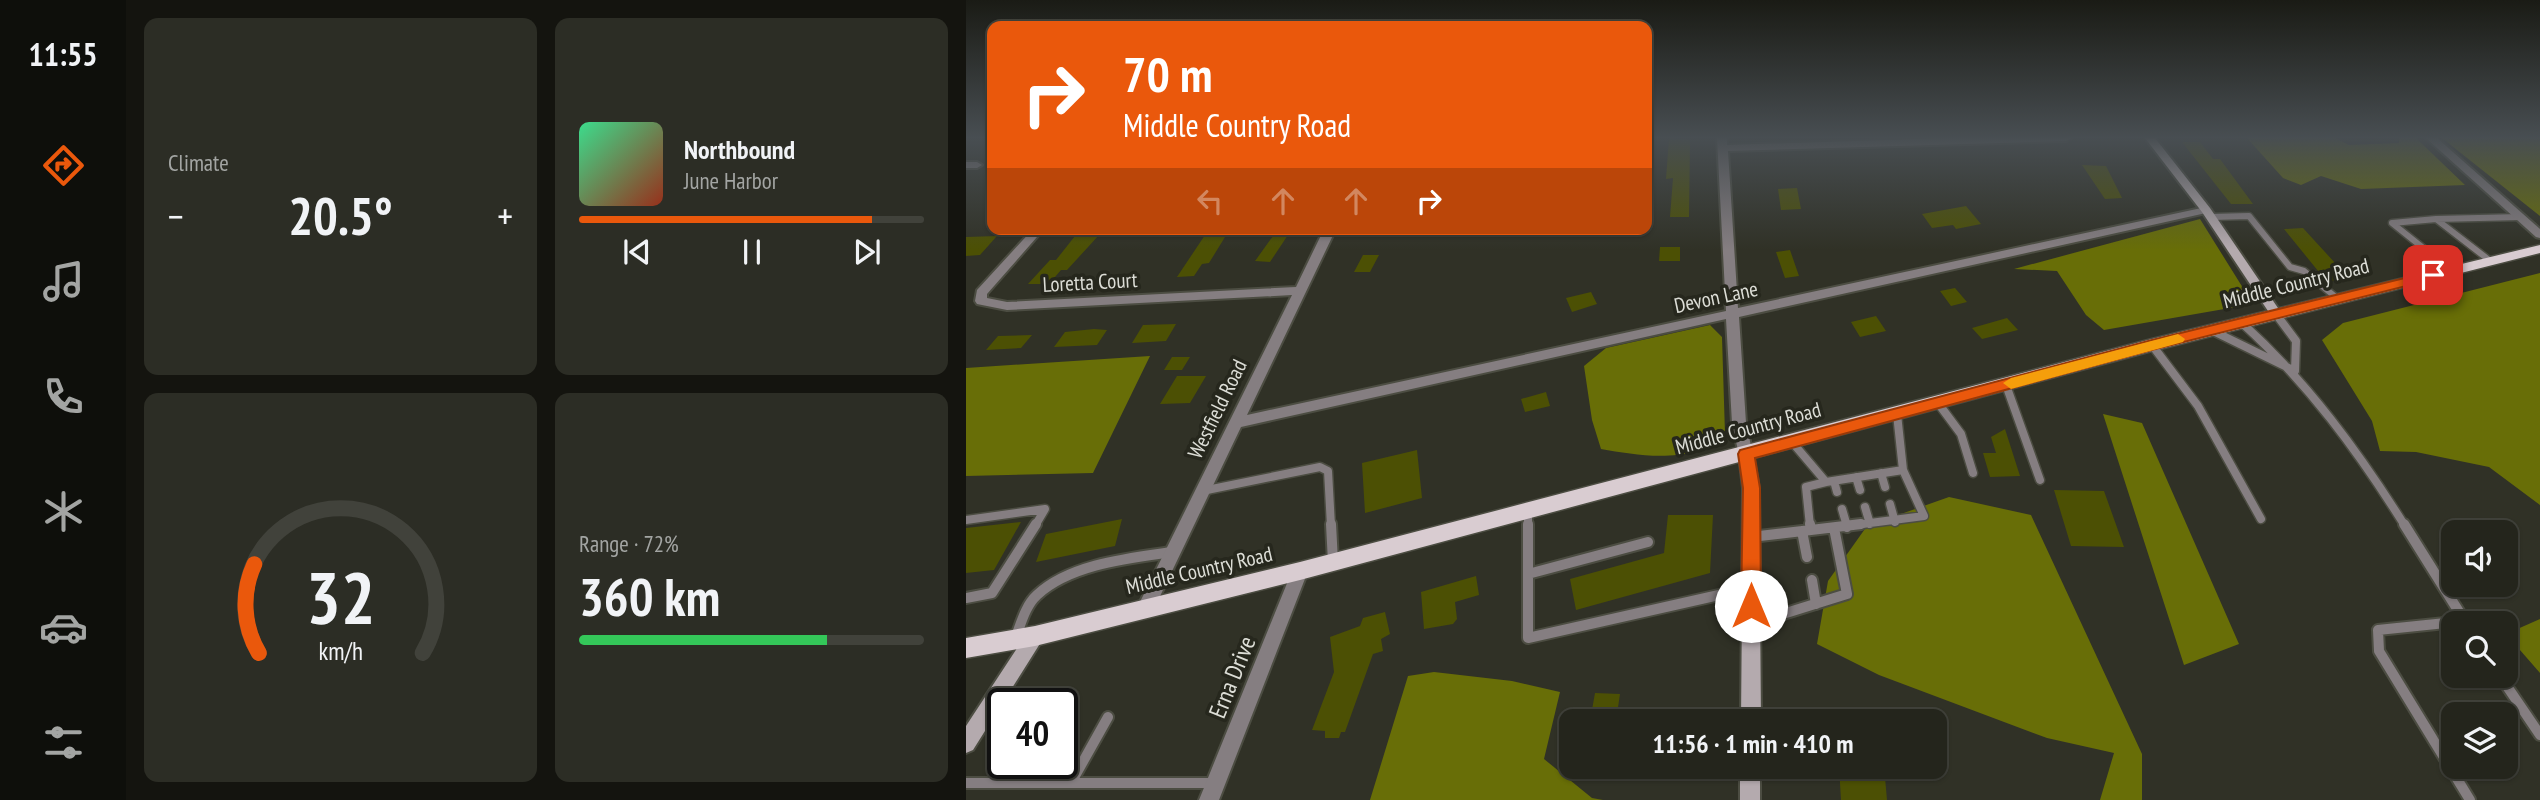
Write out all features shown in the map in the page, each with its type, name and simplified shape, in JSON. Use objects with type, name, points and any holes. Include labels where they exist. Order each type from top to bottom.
[{"type":"main road","name":"Middle Country Road","points":[[966,648],[1025,637],[1333,563],[2152,345],[2540,249]]},
{"type":"street","points":[[1724,175],[1739,423],[1751,488],[1751,709]]},
{"type":"street","points":[[2178,175],[2276,314]]},
{"type":"street","points":[[2474,175],[2540,235]]},
{"type":"street","name":"Devon Lane","points":[[1234,423],[1731,313],[2208,214]]},
{"type":"street","name":"Loretta Court","points":[[1034,235],[981,293],[981,301],[1007,306],[1297,291]]},
{"type":"street","name":"Westfield Road","points":[[1146,608],[1326,235]]},
{"type":"street","name":"Erna Drive","points":[[1212,792],[1300,571]]},
{"type":"street","points":[[966,743],[1025,637]]},
{"type":"street","points":[[1750,779],[1750,800]]},
{"type":"lane","points":[[2208,214],[2249,216],[2290,267],[2304,271],[2337,299]]},
{"type":"lane","points":[[2452,271],[2392,223],[2521,217]]},
{"type":"lane","points":[[2436,219],[2489,260]]},
{"type":"lane","points":[[2276,314],[2296,341],[2295,371]]},
{"type":"lane","points":[[2242,323],[2295,371],[2343,432],[2458,611]]},
{"type":"lane","points":[[2211,330],[2295,371]]},
{"type":"lane","points":[[2152,345],[2176,370],[2262,519]]},
{"type":"lane","points":[[2006,385],[2040,480]]},
{"type":"lane","points":[[1938,403],[1961,434],[1973,473]]},
{"type":"lane","points":[[1751,537],[1895,522],[1924,516],[1903,470],[1897,414]]},
{"type":"lane","points":[[1793,442],[1837,492]]},
{"type":"lane","points":[[1202,491],[1307,467],[1320,467],[1328,471],[1333,563]]},
{"type":"lane","points":[[1807,557],[1806,487],[1903,470]]},
{"type":"lane","points":[[1881,473],[1885,487]]},
{"type":"lane","points":[[1856,477],[1860,490]]},
{"type":"lane","points":[[1890,504],[1895,522]]},
{"type":"lane","points":[[1865,507],[1870,524]]},
{"type":"lane","points":[[966,520],[1045,509],[992,593],[966,598]]},
{"type":"lane","points":[[1842,509],[1847,527]]},
{"type":"lane","points":[[1528,511],[1528,638],[1751,588]]},
{"type":"lane","points":[[1751,624],[1847,594],[1834,528]]},
{"type":"lane","points":[[1528,574],[1648,542]]},
{"type":"lane","points":[[1025,637],[1028,607],[1045,587],[1119,561],[1172,552]]},
{"type":"lane","points":[[1812,580],[1816,604]]},
{"type":"lane","points":[[2441,624],[2378,630],[2379,651],[2470,800]]},
{"type":"lane","points":[[2508,688],[2540,735]]},
{"type":"lane","points":[[1071,783],[1108,717]]},
{"type":"lane","points":[[966,783],[1071,783],[1212,792]]},
{"type":"shaded area","points":[[2281,175],[2455,175],[2465,185],[2361,189],[2321,176],[2301,185]]},
{"type":"shaded area","points":[[2489,175],[2540,175],[2540,216]]},
{"type":"shaded area","points":[[2200,219],[2253,304],[2104,330],[2086,315],[2057,271],[2014,269]]},
{"type":"shaded area","points":[[2540,273],[2540,505],[2489,467],[2416,452],[2380,451],[2372,421],[2322,340],[2343,323]]},
{"type":"shaded area","points":[[1710,325],[1722,337],[1725,434],[1698,450],[1666,456],[1601,449],[1592,420],[1584,366],[1606,348]]},
{"type":"shaded area","points":[[1150,356],[1093,473],[966,476],[966,368]]},
{"type":"shaded area","points":[[2103,414],[2142,423],[2239,644],[2184,665]]},
{"type":"shaded area","points":[[1949,497],[2031,515],[2142,754],[2142,800],[2100,800],[2114,753],[2047,738],[1879,675],[1817,644],[1828,581],[1867,526]]},
{"type":"shaded area","points":[[2540,619],[2540,673],[2518,648],[2518,629]]},
{"type":"shaded area","points":[[1434,672],[1512,681],[1560,692],[1544,759],[1559,771],[1559,779],[1569,779],[1592,798],[1603,800],[1370,800],[1408,676]]},
{"type":"building","points":[[1666,175],[1690,175],[1689,217],[1670,217],[1673,178],[1666,179]]},
{"type":"building","points":[[2089,175],[2111,175],[2122,198],[2105,199]]},
{"type":"building","points":[[2208,175],[2232,175],[2253,204],[2231,204]]},
{"type":"building","points":[[1797,188],[1801,209],[1781,210],[1778,189]]},
{"type":"building","points":[[1966,206],[1981,224],[1956,229],[1953,225],[1932,228],[1922,214]]},
{"type":"building","points":[[2303,228],[2336,264],[2354,276],[2327,282],[2284,229]]},
{"type":"building","points":[[1099,235],[1067,270],[1061,270],[1049,284],[1028,284],[1050,260],[1056,260],[1075,236]]},
{"type":"building","points":[[1205,235],[1226,235],[1209,263],[1202,264],[1194,276],[1177,277]]},
{"type":"building","points":[[1274,235],[1288,235],[1270,262],[1255,261]]},
{"type":"building","points":[[997,236],[980,255],[966,256],[966,237]]},
{"type":"building","points":[[1660,247],[1680,247],[1680,261],[1659,261]]},
{"type":"building","points":[[1790,250],[1799,276],[1785,278],[1776,252]]},
{"type":"building","points":[[1363,255],[1379,255],[1370,272],[1354,272]]},
{"type":"building","points":[[1955,288],[1967,302],[1951,306],[1940,291]]},
{"type":"building","points":[[1591,292],[1597,304],[1572,312],[1566,298]]},
{"type":"building","points":[[1876,316],[1886,331],[1860,337],[1851,322]]},
{"type":"building","points":[[2007,318],[2018,330],[1982,339],[1972,328]]},
{"type":"building","points":[[1176,324],[1166,341],[1132,343],[1143,325]]},
{"type":"building","points":[[1107,330],[1097,345],[1054,347],[1065,332]]},
{"type":"building","points":[[1032,335],[1021,348],[986,350],[998,336]]},
{"type":"building","points":[[1172,357],[1190,357],[1182,370],[1164,370]]},
{"type":"building","points":[[1177,376],[1206,376],[1190,403],[1160,404]]},
{"type":"building","points":[[1546,392],[1550,406],[1525,412],[1521,399]]},
{"type":"building","points":[[2005,429],[2020,476],[1990,477],[1983,453],[1996,453],[1991,437]]},
{"type":"building","points":[[1417,450],[1422,498],[1365,513],[1362,463]]},
{"type":"building","points":[[2054,490],[2104,491],[2124,547],[2071,546]]},
{"type":"building","points":[[1668,515],[1713,515],[1710,573],[1576,610],[1570,579],[1664,553]]},
{"type":"building","points":[[1122,519],[1115,546],[1036,562],[1046,534]]},
{"type":"building","points":[[1021,522],[994,570],[966,573],[966,528]]},
{"type":"building","points":[[1476,576],[1479,595],[1455,602],[1457,619],[1453,624],[1424,629],[1421,592]]},
{"type":"building","points":[[1385,612],[1390,634],[1381,639],[1383,651],[1373,654],[1345,732],[1341,732],[1339,738],[1325,738],[1325,731],[1312,730],[1334,672],[1330,637],[1360,626],[1363,618]]},
{"type":"building","points":[[1595,693],[1620,694],[1618,709],[1592,709]]},
{"type":"building","points":[[1840,779],[1885,779],[1887,800],[1841,800]]},
{"type":"slow traffic","points":[[2011,383],[2178,339]]},
{"type":"route","points":[[1751,606],[1751,488],[1746,454],[2152,345],[2433,275]]}]
